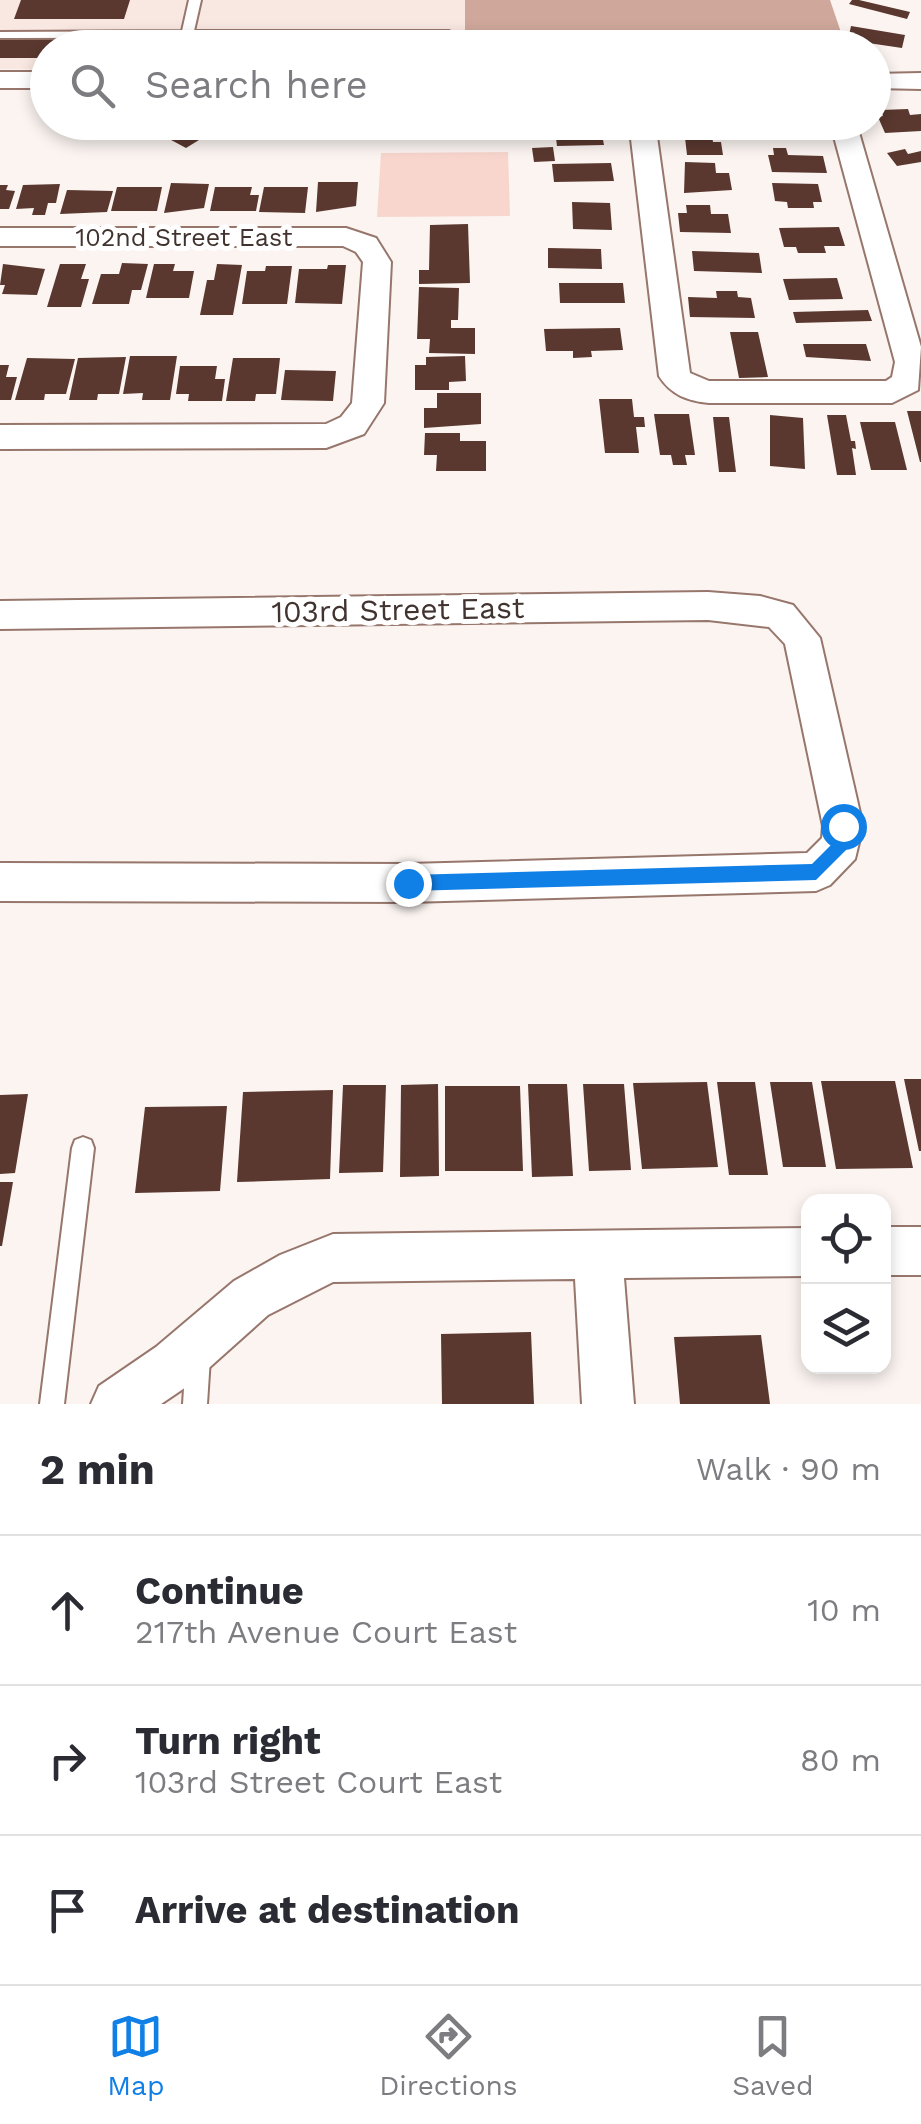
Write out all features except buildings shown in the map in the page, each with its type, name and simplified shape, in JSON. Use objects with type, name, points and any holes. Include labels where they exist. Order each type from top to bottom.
[{"type":"street","points":[[0,80],[30,80]]},
{"type":"street","points":[[891,81],[921,81]]},
{"type":"street","points":[[644,140],[675,376],[688,388],[709,392],[892,392],[909,377],[906,346],[848,140]]},
{"type":"street","name":"102nd Street East","points":[[0,237],[346,237],[366,245],[378,262],[368,403],[352,426],[326,436],[0,437]]},
{"type":"street","name":"103rd Street East","points":[[0,615],[708,606],[760,610],[780,616],[802,638],[843,826],[841,846],[816,872],[408,883],[0,882]]},
{"type":"street","points":[[891,1251],[921,1251]]},
{"type":"street","points":[[117,1404],[200,1343],[251,1298],[297,1272],[333,1258],[801,1252]]},
{"type":"street","points":[[598,1254],[608,1404]]},
{"type":"lane","points":[[188,30],[195,0]]},
{"type":"lane","points":[[0,35],[30,35]]},
{"type":"lane","points":[[52,1404],[82,1148]]},
{"type":"lane","points":[[195,1404],[200,1343]]},
{"type":"shaded area","points":[[0,0],[465,0],[465,30],[30,30],[30,69],[0,69]]},
{"type":"shaded area","points":[[465,0],[830,0],[840,30],[465,30]]},
{"type":"shaded area","points":[[508,152],[510,216],[377,217],[381,153]]},
{"type":"route","points":[[408,883],[816,872],[841,846],[843,826]]}]
